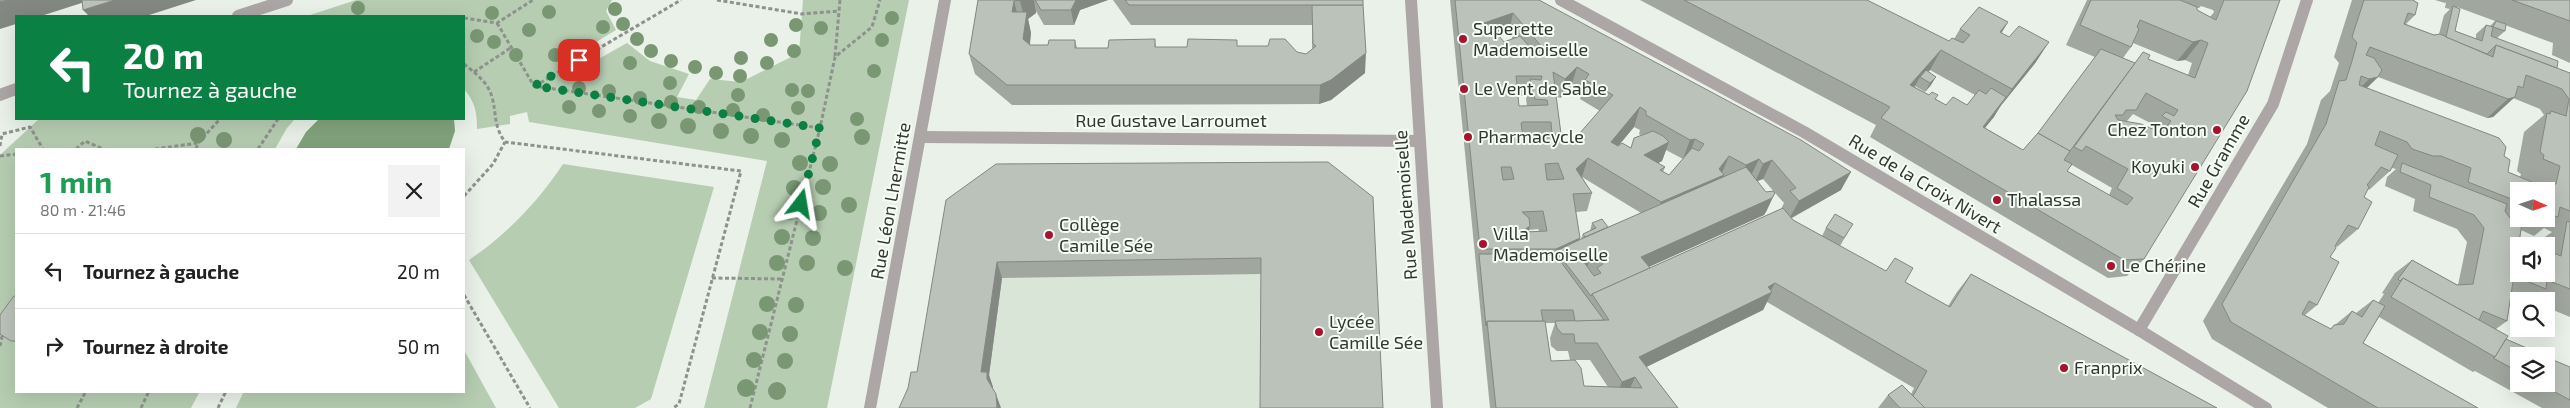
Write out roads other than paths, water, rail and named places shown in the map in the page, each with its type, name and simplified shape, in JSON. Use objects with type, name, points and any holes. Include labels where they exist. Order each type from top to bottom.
[{"type":"street","points":[[241,15],[287,0]]},
{"type":"street","name":"Rue Léon Lhermitte","points":[[870,408],[945,0]]},
{"type":"street","name":"Rue Mademoiselle","points":[[1411,0],[1437,408]]},
{"type":"street","name":"Rue de la Croix Nivert","points":[[1560,0],[1804,132],[2140,330],[2266,408]]},
{"type":"street","name":"Rue Gramme","points":[[2140,330],[2273,104],[2307,0]]},
{"type":"street","points":[[0,94],[15,89]]},
{"type":"street","name":"Rue Gustave Larroumet","points":[[921,138],[1420,141]]},
{"type":"place","name":"Superette Mademoiselle","points":[[1463,39]]},
{"type":"place","name":"Le Vent de Sable","points":[[1464,89]]},
{"type":"place","name":"Chez Tonton","points":[[2217,130]]},
{"type":"place","name":"Pharmacycle","points":[[1468,137]]},
{"type":"place","name":"Koyuki","points":[[2195,167]]},
{"type":"place","name":"Thalassa","points":[[1997,200]]},
{"type":"place","name":"Collège Camille Sée","points":[[1049,235]]},
{"type":"place","name":"Villa Mademoiselle","points":[[1483,244]]},
{"type":"place","name":"Le Chérine","points":[[2111,266]]},
{"type":"place","name":"Lycée Camille Sée","points":[[1319,332]]},
{"type":"place","name":"Franprix","points":[[2064,368]]}]
